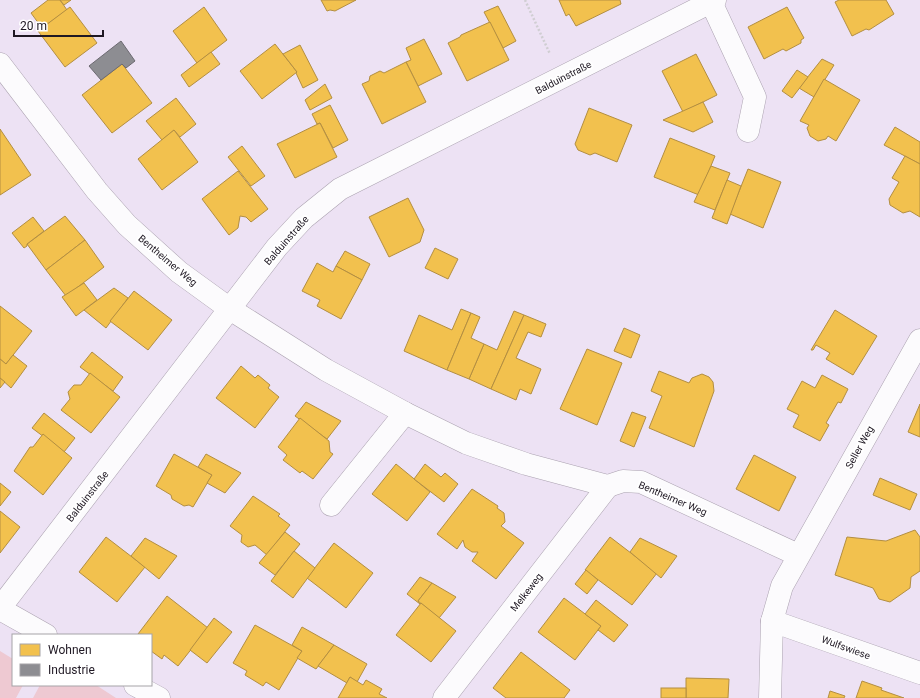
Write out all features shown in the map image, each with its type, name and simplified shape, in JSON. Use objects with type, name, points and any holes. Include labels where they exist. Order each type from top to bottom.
[{"type":"street","name":"Balduinstraße","points":[[0,608],[277,247],[304,218],[340,189],[713,1],[755,97],[748,131]]},
{"type":"street","name":"Bentheimer Weg","points":[[0,64],[97,191],[127,225],[179,272],[230,309],[326,370],[405,413],[466,443],[526,464],[608,486],[623,481],[641,482],[798,555]]},
{"type":"street","name":"Seller Weg","points":[[798,555],[920,340]]},
{"type":"street","points":[[331,505],[405,413]]},
{"type":"street","name":"Melkeweg","points":[[444,698],[608,486]]},
{"type":"street","points":[[770,698],[769,656],[772,621],[782,586],[798,555]]},
{"type":"street","points":[[0,608],[44,634]]},
{"type":"street","name":"Wulfswiese","points":[[772,621],[920,673]]},
{"type":"street","points":[[137,686],[159,698]]},
{"type":"path","points":[[525,0],[562,78]]},
{"type":"shaded area","points":[[0,651],[12,658],[12,686],[22,686],[16,698],[0,698]]},
{"type":"shaded area","points":[[39,686],[98,686],[116,698],[33,698]]},
{"type":"building: Wohnen","points":[[48,0],[60,0],[67,10],[42,28],[31,13]]},
{"type":"building: Wohnen","points":[[60,0],[71,0],[64,5]]},
{"type":"building: Wohnen","points":[[321,0],[356,0],[335,11],[327,11]]},
{"type":"building: Wohnen","points":[[559,0],[620,0],[621,4],[576,26],[569,14],[566,16]]},
{"type":"building: Wohnen","points":[[839,0],[886,0],[894,14],[869,30],[866,29],[852,36],[835,2]]},
{"type":"building: Wohnen","points":[[498,6],[516,41],[503,48],[484,12]]},
{"type":"building: Wohnen","points":[[70,7],[97,43],[65,67],[38,31]]},
{"type":"building: Wohnen","points":[[204,7],[227,40],[197,63],[173,31]]},
{"type":"building: Wohnen","points":[[787,7],[804,38],[801,40],[801,43],[786,51],[783,49],[764,59],[748,27]]},
{"type":"building: Wohnen","points":[[490,22],[509,60],[467,81],[448,43],[461,35]]},
{"type":"building: Wohnen","points":[[424,39],[442,74],[418,86],[406,62],[411,60],[406,48]]},
{"type":"building: Wohnen","points":[[275,44],[297,72],[262,99],[240,71]]},
{"type":"building: Wohnen","points":[[300,45],[318,80],[303,88],[296,73],[297,72],[283,54]]},
{"type":"building: Wohnen","points":[[211,52],[220,64],[189,87],[181,75]]},
{"type":"building: Wohnen","points":[[696,54],[717,95],[683,112],[662,71]]},
{"type":"building: Wohnen","points":[[822,59],[834,65],[814,97],[799,88]]},
{"type":"building: Wohnen","points":[[406,62],[426,102],[382,124],[362,84],[369,81],[370,76],[380,71],[384,73]]},
{"type":"building: Wohnen","points":[[122,64],[152,103],[112,133],[82,95]]},
{"type":"building: Wohnen","points":[[797,70],[808,77],[792,98],[782,91]]},
{"type":"building: Wohnen","points":[[824,79],[860,100],[836,141],[828,136],[826,139],[818,141],[810,136],[807,128],[809,125],[800,121]]},
{"type":"building: Wohnen","points":[[325,84],[332,98],[310,110],[305,100]]},
{"type":"building: Wohnen","points":[[176,98],[196,124],[180,137],[174,130],[162,140],[146,121]]},
{"type":"building: Wohnen","points":[[703,102],[713,122],[693,132],[663,120]]},
{"type":"building: Wohnen","points":[[330,105],[348,140],[333,148],[320,123],[317,124],[312,114]]},
{"type":"building: Wohnen","points":[[589,108],[632,125],[617,162],[595,153],[590,155],[578,150],[575,144]]},
{"type":"building: Wohnen","points":[[320,123],[337,157],[295,178],[277,144]]},
{"type":"building: Wohnen","points":[[895,127],[920,142],[920,164],[884,145]]},
{"type":"building: Wohnen","points":[[0,129],[31,175],[0,195]]},
{"type":"building: Wohnen","points":[[174,130],[198,162],[162,190],[138,159]]},
{"type":"building: Wohnen","points":[[670,138],[715,156],[699,195],[654,177]]},
{"type":"building: Wohnen","points":[[242,146],[265,176],[251,186],[228,157]]},
{"type":"building: Wohnen","points":[[905,156],[920,164],[920,217],[910,211],[903,213],[890,205],[889,199],[899,182],[892,178]]},
{"type":"building: Wohnen","points":[[711,166],[730,173],[715,210],[694,202]]},
{"type":"building: Wohnen","points":[[748,169],[781,182],[763,228],[730,214]]},
{"type":"building: Wohnen","points":[[238,171],[268,209],[251,222],[246,217],[240,216],[238,228],[229,235],[202,199]]},
{"type":"building: Wohnen","points":[[727,180],[741,186],[727,224],[712,218]]},
{"type":"building: Wohnen","points":[[408,198],[424,230],[420,242],[389,257],[369,217]]},
{"type":"building: Wohnen","points":[[65,216],[85,240],[46,270],[27,244]]},
{"type":"building: Wohnen","points":[[33,217],[44,231],[24,248],[12,233]]},
{"type":"building: Wohnen","points":[[85,240],[104,267],[66,296],[46,270]]},
{"type":"building: Wohnen","points":[[435,248],[458,259],[448,279],[425,268]]},
{"type":"building: Wohnen","points":[[345,251],[370,264],[362,280],[336,266]]},
{"type":"building: Wohnen","points":[[317,263],[333,272],[336,266],[362,280],[341,319],[317,306],[320,300],[302,291]]},
{"type":"building: Wohnen","points":[[84,283],[97,300],[76,316],[62,297]]},
{"type":"building: Wohnen","points":[[114,288],[128,298],[106,328],[84,310]]},
{"type":"building: Wohnen","points":[[134,291],[172,320],[148,350],[110,321]]},
{"type":"building: Wohnen","points":[[0,306],[32,331],[6,364],[0,359]]},
{"type":"building: Wohnen","points":[[461,309],[471,313],[447,370],[404,351],[419,315],[452,330]]},
{"type":"building: Wohnen","points":[[835,310],[877,336],[853,375],[826,359],[830,353],[816,345],[813,350],[811,350]]},
{"type":"building: Wohnen","points":[[514,311],[524,315],[491,389],[469,379],[484,344],[497,350]]},
{"type":"building: Wohnen","points":[[471,313],[480,317],[471,338],[484,344],[469,379],[447,370]]},
{"type":"building: Wohnen","points":[[524,315],[546,324],[541,337],[528,332],[516,358],[541,369],[531,394],[520,389],[516,400],[491,389]]},
{"type":"building: Wohnen","points":[[624,328],[640,335],[631,358],[614,351]]},
{"type":"building: Wohnen","points":[[587,349],[622,363],[597,425],[560,409]]},
{"type":"building: Wohnen","points":[[92,352],[123,377],[113,391],[80,367]]},
{"type":"building: Wohnen","points":[[13,355],[27,366],[11,388],[0,378],[0,359],[6,364]]},
{"type":"building: Wohnen","points":[[241,366],[255,378],[258,375],[270,385],[268,388],[279,397],[255,428],[216,398]]},
{"type":"building: Wohnen","points":[[659,371],[689,383],[692,378],[702,374],[709,377],[713,382],[714,391],[694,447],[649,428],[662,396],[651,391]]},
{"type":"building: Wohnen","points":[[90,373],[120,397],[91,433],[61,410],[70,399],[68,392],[74,385],[81,385]]},
{"type":"building: Wohnen","points":[[822,375],[848,389],[841,403],[838,402],[826,423],[829,425],[820,441],[793,427],[799,415],[787,409],[802,381],[815,388]]},
{"type":"building: Wohnen","points":[[0,378],[5,382],[0,388]]},
{"type":"building: Wohnen","points":[[306,402],[341,421],[327,439],[295,416]]},
{"type":"building: Wohnen","points":[[920,404],[920,437],[908,432]]},
{"type":"building: Wohnen","points":[[632,412],[646,417],[634,447],[620,441]]},
{"type":"building: Wohnen","points":[[44,413],[75,438],[64,452],[32,428]]},
{"type":"building: Wohnen","points":[[300,418],[329,441],[330,452],[333,454],[313,479],[302,471],[300,473],[283,460],[287,455],[278,447]]},
{"type":"building: Wohnen","points":[[43,434],[72,458],[43,495],[14,471],[30,447],[33,447]]},
{"type":"building: Wohnen","points":[[174,454],[212,475],[193,507],[189,505],[184,506],[172,499],[171,495],[156,486]]},
{"type":"building: Wohnen","points":[[206,454],[241,473],[225,493],[207,483],[212,475],[198,467]]},
{"type":"building: Wohnen","points":[[754,455],[796,477],[779,511],[736,489]]},
{"type":"building: Wohnen","points":[[396,464],[430,492],[407,521],[372,494]]},
{"type":"building: Wohnen","points":[[425,464],[441,477],[445,473],[458,484],[444,502],[414,479]]},
{"type":"building: Wohnen","points":[[880,478],[917,494],[910,510],[873,495]]},
{"type":"building: Wohnen","points":[[0,483],[11,492],[0,506]]},
{"type":"building: Wohnen","points":[[472,489],[498,506],[497,508],[504,513],[505,522],[501,526],[524,543],[496,579],[472,561],[478,552],[472,552],[465,547],[463,540],[457,549],[437,534]]},
{"type":"building: Wohnen","points":[[253,496],[280,514],[278,516],[290,525],[267,555],[255,545],[248,547],[241,542],[242,535],[230,526]]},
{"type":"building: Wohnen","points":[[0,511],[20,527],[0,553]]},
{"type":"building: Wohnen","points":[[915,530],[920,537],[920,571],[911,577],[910,588],[890,602],[879,599],[873,588],[835,575],[847,537],[886,541]]},
{"type":"building: Wohnen","points":[[285,532],[300,544],[275,575],[259,563]]},
{"type":"building: Wohnen","points":[[106,537],[145,567],[117,602],[79,572]]},
{"type":"building: Wohnen","points":[[610,537],[657,573],[632,605],[585,570]]},
{"type":"building: Wohnen","points":[[145,538],[177,556],[159,579],[131,556]]},
{"type":"building: Wohnen","points":[[640,538],[677,556],[661,578],[630,552]]},
{"type":"building: Wohnen","points":[[334,543],[373,573],[346,608],[307,578]]},
{"type":"building: Wohnen","points":[[294,551],[315,568],[293,598],[271,581]]},
{"type":"building: Wohnen","points":[[586,570],[598,580],[587,594],[575,584]]},
{"type":"building: Wohnen","points":[[420,577],[432,583],[418,601],[420,604],[407,594]]},
{"type":"building: Wohnen","points":[[432,583],[456,597],[439,618],[418,601]]},
{"type":"building: Wohnen","points":[[167,596],[208,628],[178,666],[164,655],[162,659],[152,652],[152,634],[138,634]]},
{"type":"building: Wohnen","points":[[564,598],[601,626],[575,660],[538,632]]},
{"type":"building: Wohnen","points":[[596,600],[628,625],[614,642],[598,630],[601,626],[585,614]]},
{"type":"building: Wohnen","points":[[421,603],[456,631],[431,662],[396,635]]},
{"type":"building: Wohnen","points":[[214,618],[232,632],[207,663],[190,650]]},
{"type":"building: Wohnen","points":[[255,625],[302,651],[279,690],[266,682],[263,686],[245,675],[247,671],[233,663]]},
{"type":"building: Wohnen","points":[[302,627],[334,645],[316,669],[297,658],[302,651],[292,645]]},
{"type":"building: Wohnen","points":[[334,645],[367,664],[357,682],[350,677],[347,683],[318,666]]},
{"type":"building: Wohnen","points":[[521,652],[570,690],[564,698],[506,698],[493,688]]},
{"type":"building: Wohnen","points":[[350,677],[363,685],[366,680],[382,689],[379,694],[387,698],[338,698]]},
{"type":"building: Wohnen","points":[[686,678],[729,679],[728,698],[686,698]]},
{"type":"building: Wohnen","points":[[862,681],[882,688],[881,690],[904,698],[856,698]]},
{"type":"building: Wohnen","points":[[661,688],[686,688],[686,698],[661,698]]},
{"type":"building: Wohnen","points":[[830,691],[845,696],[844,698],[828,698]]},
{"type":"building: Industrie","points":[[121,41],[135,61],[126,68],[122,64],[101,80],[89,66]]}]
